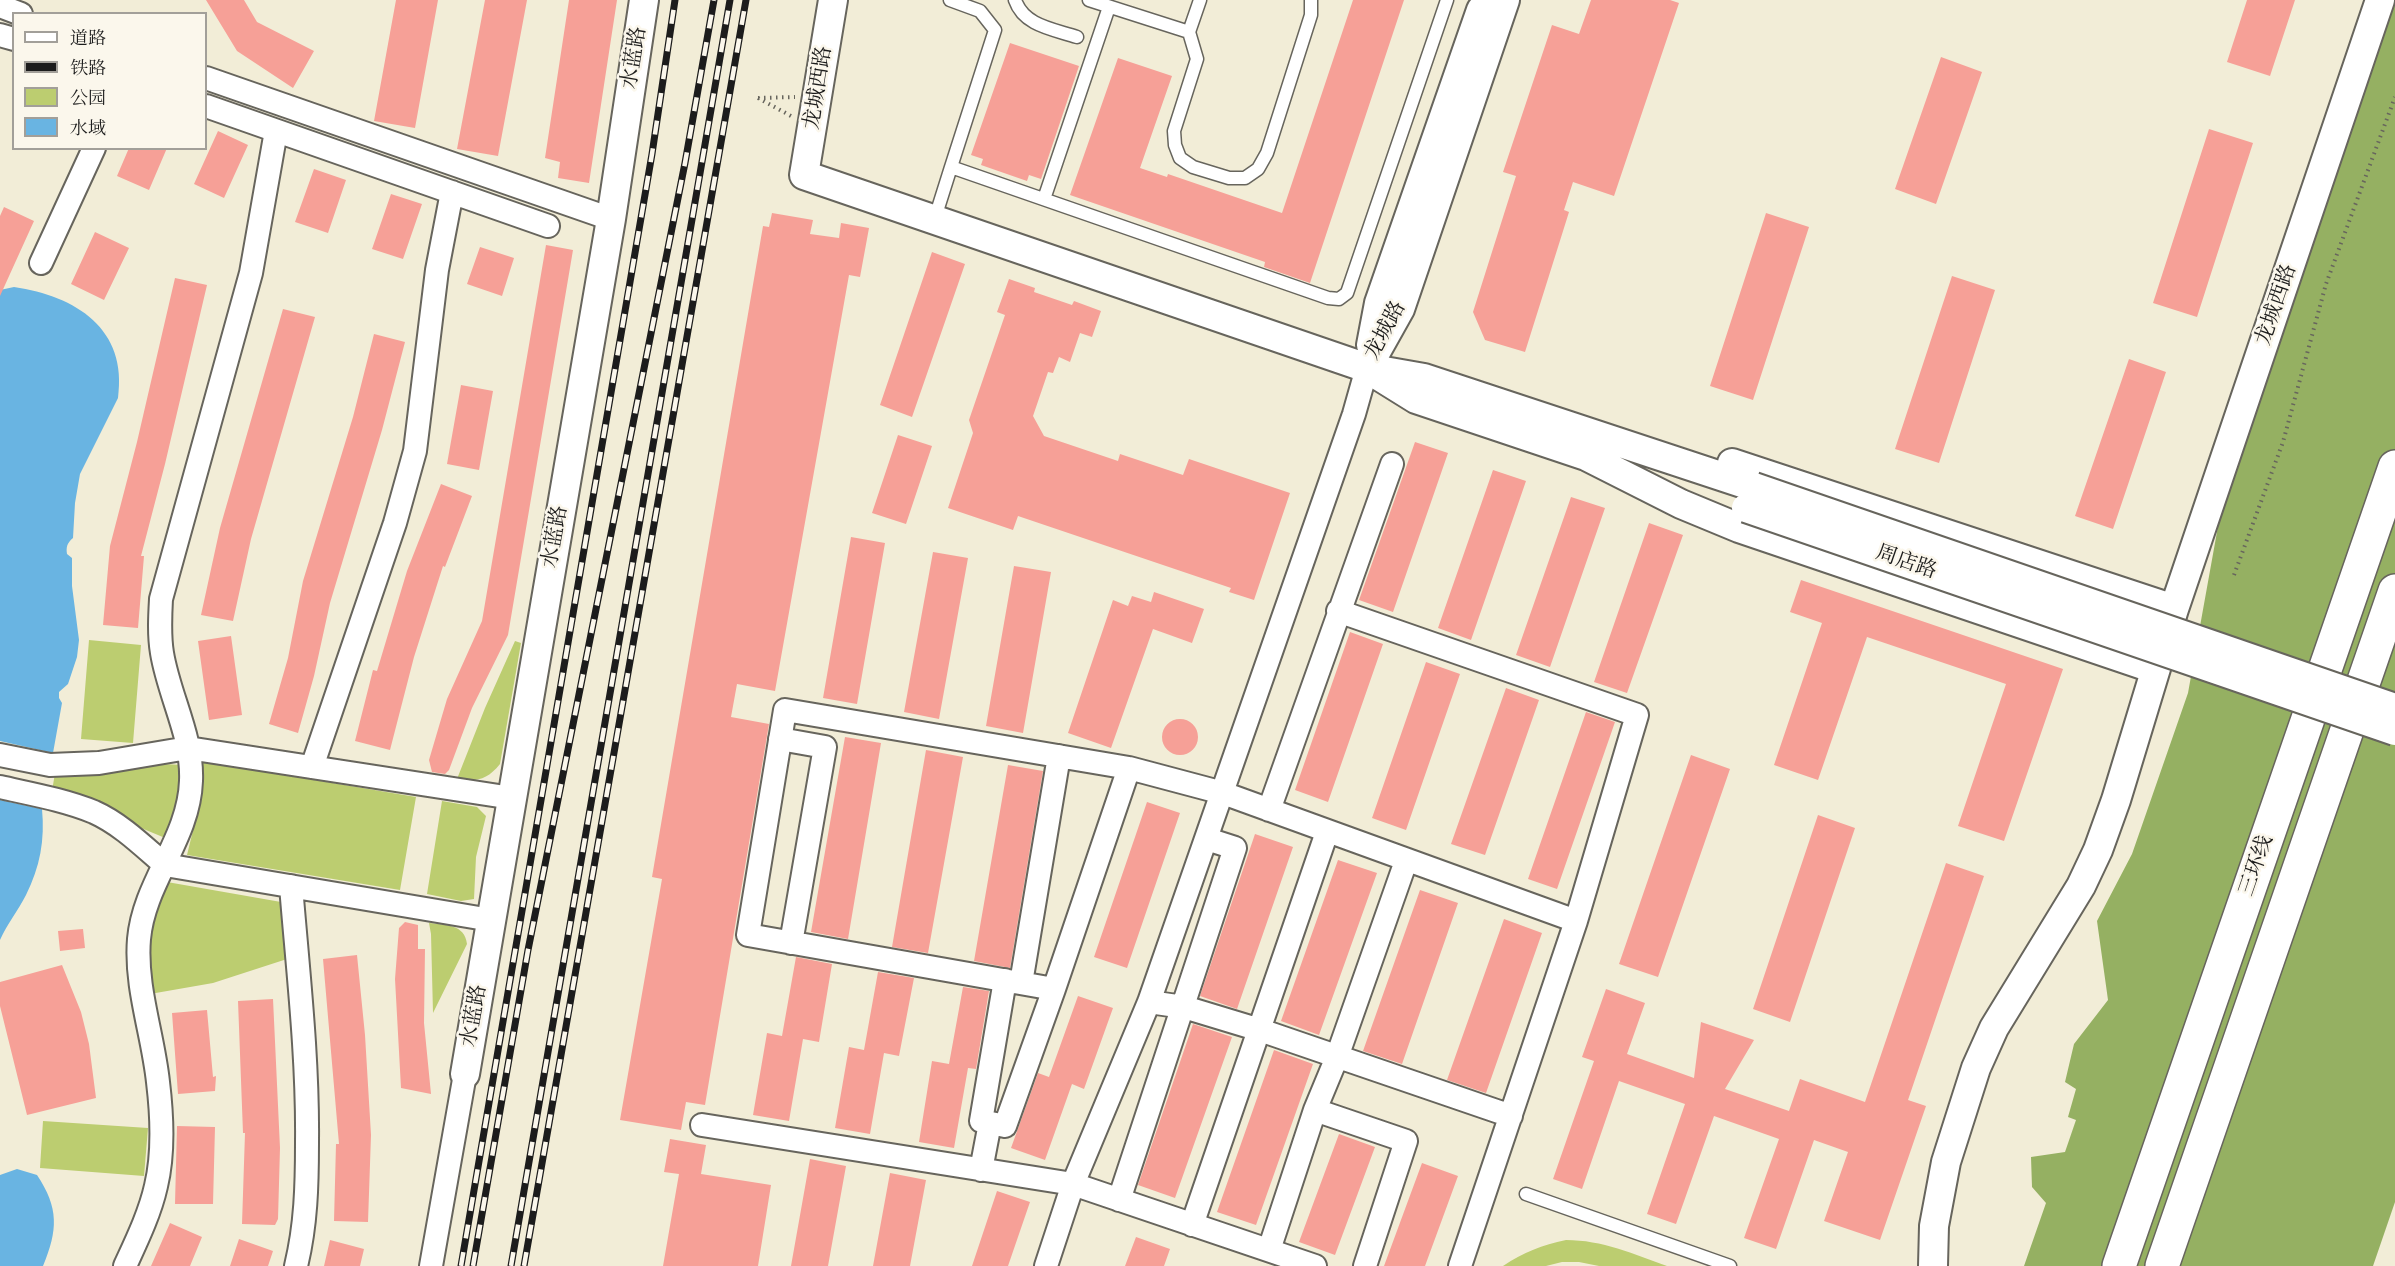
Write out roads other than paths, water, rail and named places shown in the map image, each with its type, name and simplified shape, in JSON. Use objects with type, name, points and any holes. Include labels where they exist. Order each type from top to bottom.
[{"type":"highway","name":"三环线","points":[[2119,1266],[2395,467]]},
{"type":"highway","name":"三环线","points":[[2162,1266],[2395,591]]},
{"type":"street","name":"水蓝路","points":[[465,1074],[611,219],[644,0]]},
{"type":"street","name":"龙城西路","points":[[804,175],[833,0]]},
{"type":"street","name":"龙城路","points":[[1367,368],[1379,303],[1484,0]]},
{"type":"street","name":"龙城路","points":[[1367,368],[1400,309],[1505,0]]},
{"type":"street","name":"龙城西路","points":[[1933,1266],[1934,1227],[1946,1162],[1976,1068],[1994,1028],[2081,886],[2098,850],[2116,800],[2174,609],[2380,0]]},
{"type":"street","points":[[0,6],[16,12]]},
{"type":"street","points":[[207,78],[611,219]]},
{"type":"street","points":[[207,106],[548,226]]},
{"type":"street","points":[[125,1266],[141,1230],[156,1185],[161,1139],[158,1082],[139,972],[139,937],[146,906],[177,842],[187,808],[191,781],[188,748],[162,655],[159,629],[161,599],[251,273],[276,131]]},
{"type":"street","points":[[41,263],[93,150]]},
{"type":"street","name":"周店路","points":[[804,175],[1589,445],[2395,708]]},
{"type":"street","points":[[312,767],[395,523],[415,451],[437,270],[452,192]]},
{"type":"street","points":[[1046,1266],[1073,1184],[1149,1002],[1354,414],[1367,368]]},
{"type":"street","points":[[1589,445],[1702,454],[1757,470],[2174,609]]},
{"type":"street","points":[[1589,445],[1681,504],[1738,528],[2155,669]]},
{"type":"street","points":[[1269,810],[1392,464]]},
{"type":"street","name":"周店路","points":[[1750,498],[2395,731]]},
{"type":"street","points":[[1338,611],[1637,715],[1576,921],[1461,1266]]},
{"type":"street","points":[[1054,989],[748,935],[785,710],[1129,768],[1223,793],[1576,921]]},
{"type":"street","points":[[780,739],[825,747],[790,942]]},
{"type":"street","points":[[0,754],[50,765],[99,763],[188,748],[512,798]]},
{"type":"street","points":[[1059,756],[1013,982],[981,1121],[1005,1126],[1129,768]]},
{"type":"street","points":[[0,787],[47,797],[95,813],[131,836],[165,865],[491,920]]},
{"type":"street","points":[[1192,1225],[1327,832]]},
{"type":"street","points":[[1119,1200],[1235,848],[1207,839]]},
{"type":"street","points":[[1269,1250],[1315,1110],[1337,1057],[1406,861]]},
{"type":"street","points":[[291,886],[306,1059],[308,1115],[303,1235],[296,1266]]},
{"type":"street","points":[[1149,1002],[1184,1007],[1260,1030],[1511,1116]]},
{"type":"street","points":[[431,1266],[465,1074]]},
{"type":"street","points":[[1315,1110],[1406,1141],[1365,1266]]},
{"type":"street","points":[[981,1170],[990,1123]]},
{"type":"street","points":[[702,1125],[1073,1184],[1315,1266]]},
{"type":"lane","points":[[934,221],[995,30],[980,11],[950,0]]},
{"type":"lane","points":[[1015,0],[1019,11],[1029,20],[1077,37]]},
{"type":"lane","points":[[1089,0],[1189,32]]},
{"type":"lane","points":[[1200,0],[1189,32],[1197,59],[1174,131],[1175,146],[1180,158],[1193,167],[1229,178],[1245,178],[1258,170],[1267,153],[1311,15],[1311,0]]},
{"type":"lane","points":[[951,167],[1328,298],[1339,299],[1347,293],[1447,0]]},
{"type":"lane","points":[[1044,199],[1108,7]]},
{"type":"lane","points":[[1526,1194],[1730,1266]]},
{"type":"water","points":[[14,287],[58,298],[93,320],[106,335],[115,353],[119,374],[118,398],[80,474],[75,503],[73,538],[67,547],[67,554],[72,558],[72,586],[79,640],[77,657],[68,684],[59,692],[62,703],[53,753],[0,741],[0,290]]},
{"type":"water","points":[[0,800],[42,809],[43,820],[42,842],[35,874],[26,895],[0,940]]},
{"type":"water","points":[[17,1169],[37,1175],[53,1209],[53,1230],[43,1266],[0,1266],[0,1175]]},
{"type":"railway","points":[[461,1266],[652,154],[675,0]]},
{"type":"railway","points":[[473,1266],[528,950],[685,163],[714,0]]},
{"type":"railway","points":[[511,1266],[730,0]]},
{"type":"railway","points":[[524,1266],[746,0]]}]
